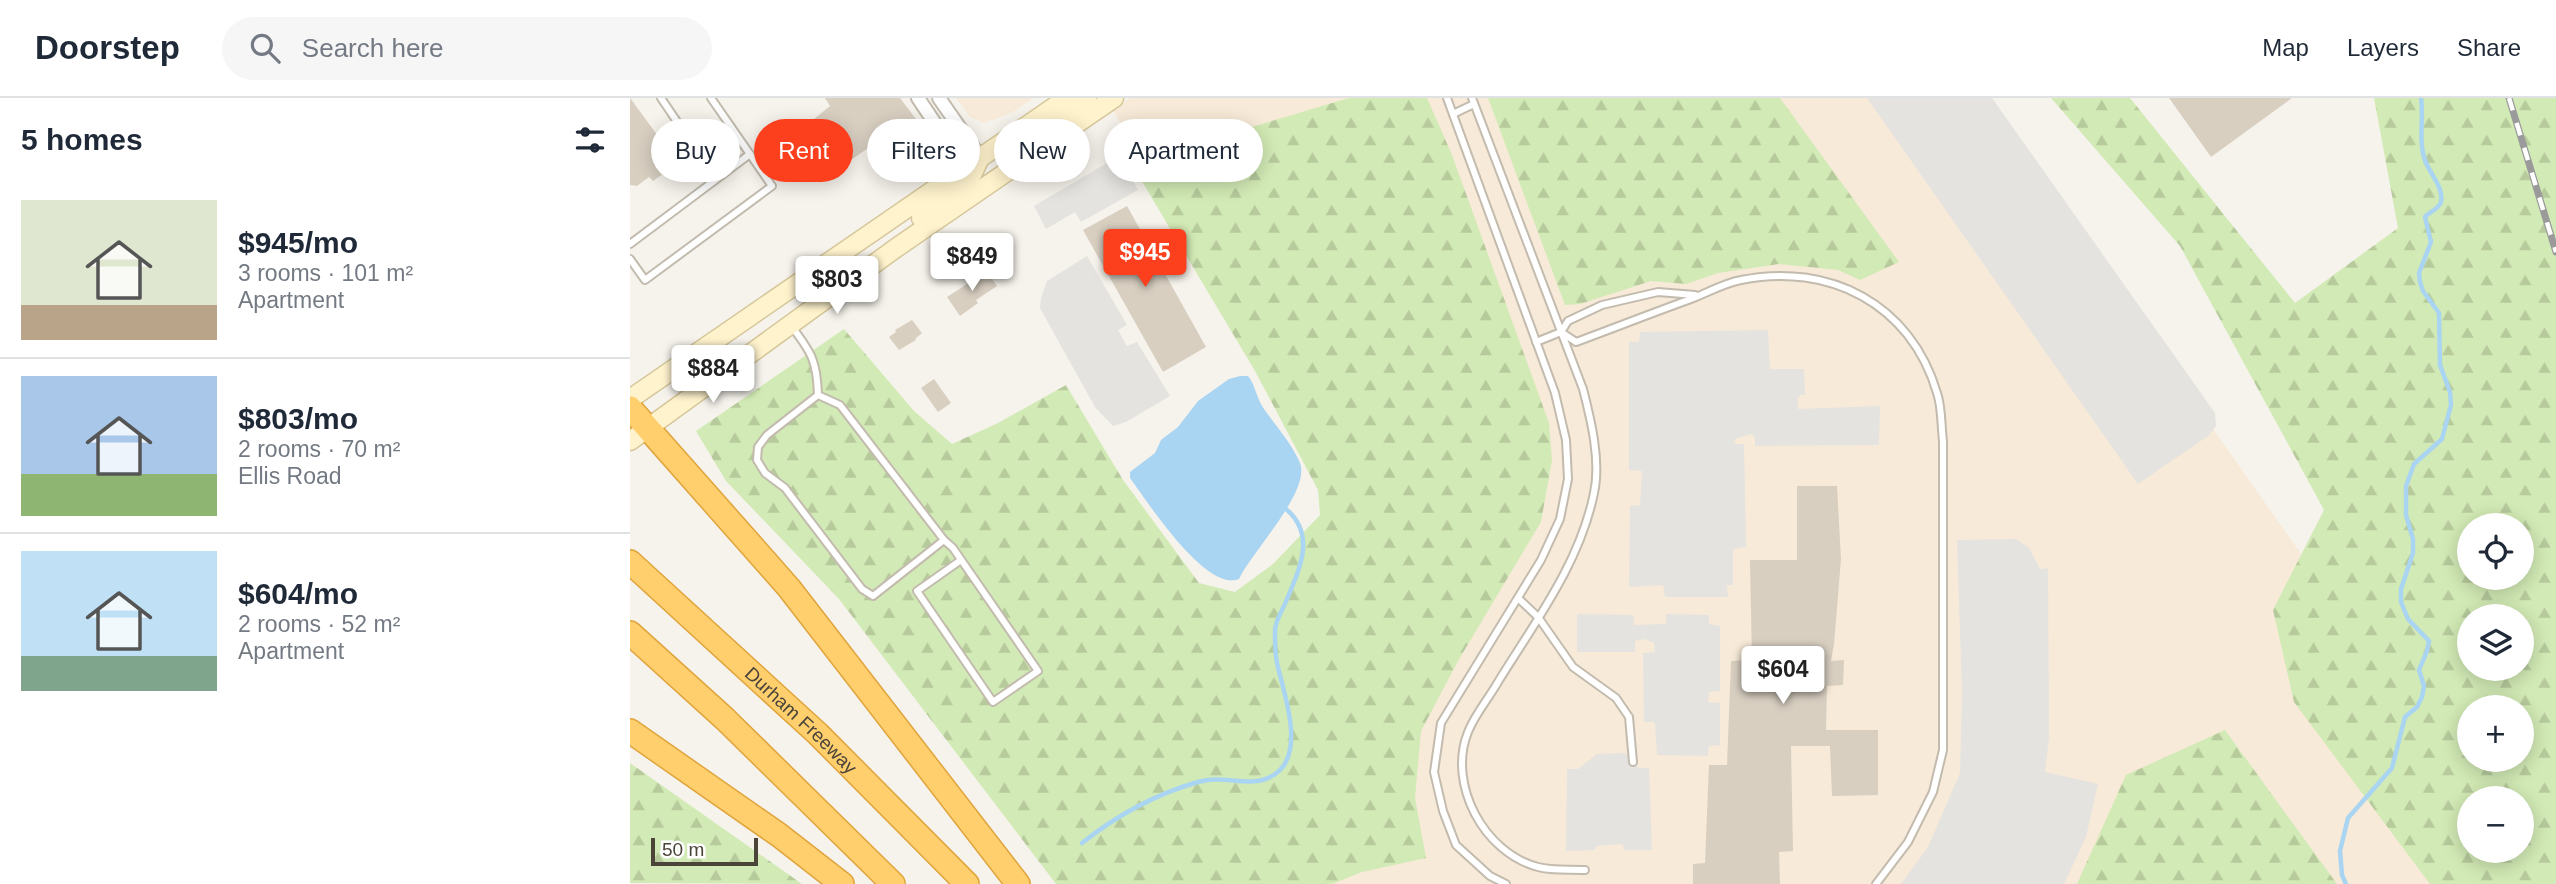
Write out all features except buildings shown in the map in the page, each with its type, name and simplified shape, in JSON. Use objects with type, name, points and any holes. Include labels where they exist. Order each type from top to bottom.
[{"type":"highway","points":[[630,408],[789,587],[1018,884]]},
{"type":"highway","name":"Durham Freeway","points":[[630,562],[818,734],[967,884]]},
{"type":"highway","points":[[630,634],[725,719],[893,884]]},
{"type":"highway","points":[[630,731],[779,835],[842,884]]},
{"type":"main road","points":[[980,157],[1066,98]]},
{"type":"main road","points":[[989,186],[1003,165],[1087,98]]},
{"type":"main road","points":[[630,441],[896,248],[1114,98]]},
{"type":"main road","points":[[630,399],[945,182]]},
{"type":"main road","points":[[896,248],[905,231],[966,182]]},
{"type":"street","points":[[918,98],[932,119]]},
{"type":"street","points":[[939,98],[954,119]]},
{"type":"lane","points":[[661,98],[675,119]]},
{"type":"lane","points":[[630,259],[645,280],[772,186],[710,98]]},
{"type":"lane","points":[[1447,98],[1555,393],[1566,440],[1568,479],[1560,519],[1541,560],[1441,723],[1434,772],[1443,811],[1456,845],[1490,876],[1506,884]]},
{"type":"lane","points":[[1453,114],[1473,101],[1583,389],[1595,435],[1595,491],[1578,545],[1560,582],[1468,732],[1461,766],[1467,795],[1481,826],[1506,852],[1538,867],[1586,870]]},
{"type":"lane","points":[[740,161],[750,154]]},
{"type":"lane","points":[[630,244],[712,182]]},
{"type":"lane","points":[[1561,332],[1576,342],[1737,280],[1773,274],[1811,277],[1844,287],[1874,301],[1901,325],[1922,356],[1938,394],[1943,440],[1943,750],[1933,792],[1908,842],[1876,884]]},
{"type":"lane","points":[[1536,342],[1561,332],[1568,321],[1602,305],[1658,292],[1699,296]]},
{"type":"lane","points":[[790,326],[812,353],[817,368],[818,395]]},
{"type":"lane","points":[[818,395],[767,435],[758,447],[757,460],[765,473],[785,488],[862,589],[873,596],[944,540]]},
{"type":"lane","points":[[818,395],[840,405],[944,540],[953,548],[1038,671],[993,702],[917,592],[961,560]]},
{"type":"lane","points":[[1518,598],[1538,617],[1573,667],[1616,698],[1629,717],[1633,762]]},
{"type":"shaded area","points":[[956,98],[1033,98],[1013,112],[984,123],[980,119],[970,117]]},
{"type":"shaded area","points":[[1130,98],[1980,98],[2337,605],[2457,698],[2457,772],[2525,772],[2529,786],[2457,786],[2457,863],[2534,863],[2534,804],[2556,884],[1107,884],[1418,648],[1148,182],[1263,182],[1263,119],[1118,119],[1113,110]]},
{"type":"shaded area","points":[[1867,98],[1992,98],[2215,413],[2216,426],[2208,436],[2138,484]]},
{"type":"shaded area","points":[[1104,165],[1104,182],[1134,182],[1138,190],[1081,222],[1075,212],[1046,229],[1034,206],[1075,182],[1090,182],[1090,173]]},
{"type":"shaded area","points":[[1087,256],[1127,325],[1118,330],[1127,346],[1137,342],[1170,396],[1126,422],[1113,426],[1095,407],[1040,308],[1047,281]]},
{"type":"shaded area","points":[[1768,330],[1770,369],[1804,369],[1805,395],[1798,398],[1798,409],[1880,406],[1879,445],[1755,446],[1752,434],[1737,438],[1734,441],[1736,444],[1744,444],[1746,547],[1733,549],[1733,585],[1727,585],[1728,597],[1665,597],[1663,585],[1629,587],[1630,506],[1640,505],[1642,471],[1629,470],[1629,342],[1639,342],[1640,332]]},
{"type":"shaded area","points":[[2016,539],[2029,548],[2040,569],[2048,568],[2049,737],[2045,772],[2098,784],[2086,837],[2064,884],[1901,884],[1928,847],[1960,773],[1962,693],[1957,540]]},
{"type":"shaded area","points":[[1577,614],[1633,615],[1634,625],[1666,624],[1666,614],[1709,615],[1709,624],[1720,626],[1720,691],[1709,692],[1708,702],[1720,703],[1720,745],[1709,746],[1708,756],[1657,755],[1655,724],[1644,722],[1643,653],[1655,652],[1654,643],[1645,639],[1635,641],[1635,652],[1577,652]]},
{"type":"shaded area","points":[[1625,753],[1639,768],[1649,768],[1652,850],[1624,850],[1620,844],[1597,846],[1594,850],[1566,851],[1567,769],[1578,769],[1597,754]]},
{"type":"green space","points":[[1349,98],[1427,98],[1452,155],[1549,423],[1552,460],[1541,522],[1458,661],[1421,731],[1415,798],[1426,858],[1362,872],[1332,884],[1056,884],[839,599],[726,481],[696,431],[844,329],[914,411],[952,444],[998,423],[1066,385],[1123,480],[1199,583],[1235,592],[1273,564],[1320,515],[1318,490],[1255,371],[1142,182],[1263,182],[1263,124]]},
{"type":"green space","points":[[1488,98],[1780,98],[1899,262],[1860,280],[1838,270],[1779,264],[1718,273],[1686,284],[1651,281],[1580,304],[1565,305]]},
{"type":"green space","points":[[2051,98],[2130,98],[2295,303],[2398,228],[2374,98],[2556,98],[2556,884],[2430,884],[2294,702],[2273,610],[2324,510],[2180,246]]},
{"type":"green space","points":[[2225,730],[2337,884],[2077,884],[2126,775]]},
{"type":"green space","points":[[630,763],[802,884],[630,883]]},
{"type":"water","points":[[1248,376],[1251,380],[1261,405],[1297,456],[1301,475],[1289,505],[1239,579],[1226,580],[1210,572],[1178,542],[1130,478],[1130,472],[1155,453],[1161,440],[1178,427],[1198,401],[1229,379]]},
{"type":"waterway","points":[[2346,884],[2342,875],[2340,851],[2348,818],[2392,768],[2405,717],[2417,707],[2422,697],[2424,686],[2419,670],[2429,641],[2408,619],[2401,602],[2401,589],[2413,553],[2413,539],[2406,515],[2406,486],[2414,464],[2442,439],[2451,405],[2450,392],[2440,365],[2439,313],[2423,291],[2419,273],[2431,242],[2425,217],[2441,202],[2438,186],[2423,153],[2421,98]]},
{"type":"waterway","points":[[1082,843],[1152,799],[1208,780],[1261,780],[1271,777],[1287,760],[1290,718],[1276,659],[1275,628],[1300,567],[1303,541],[1294,517],[1282,506]]},
{"type":"railway","points":[[2509,98],[2556,252]]}]
